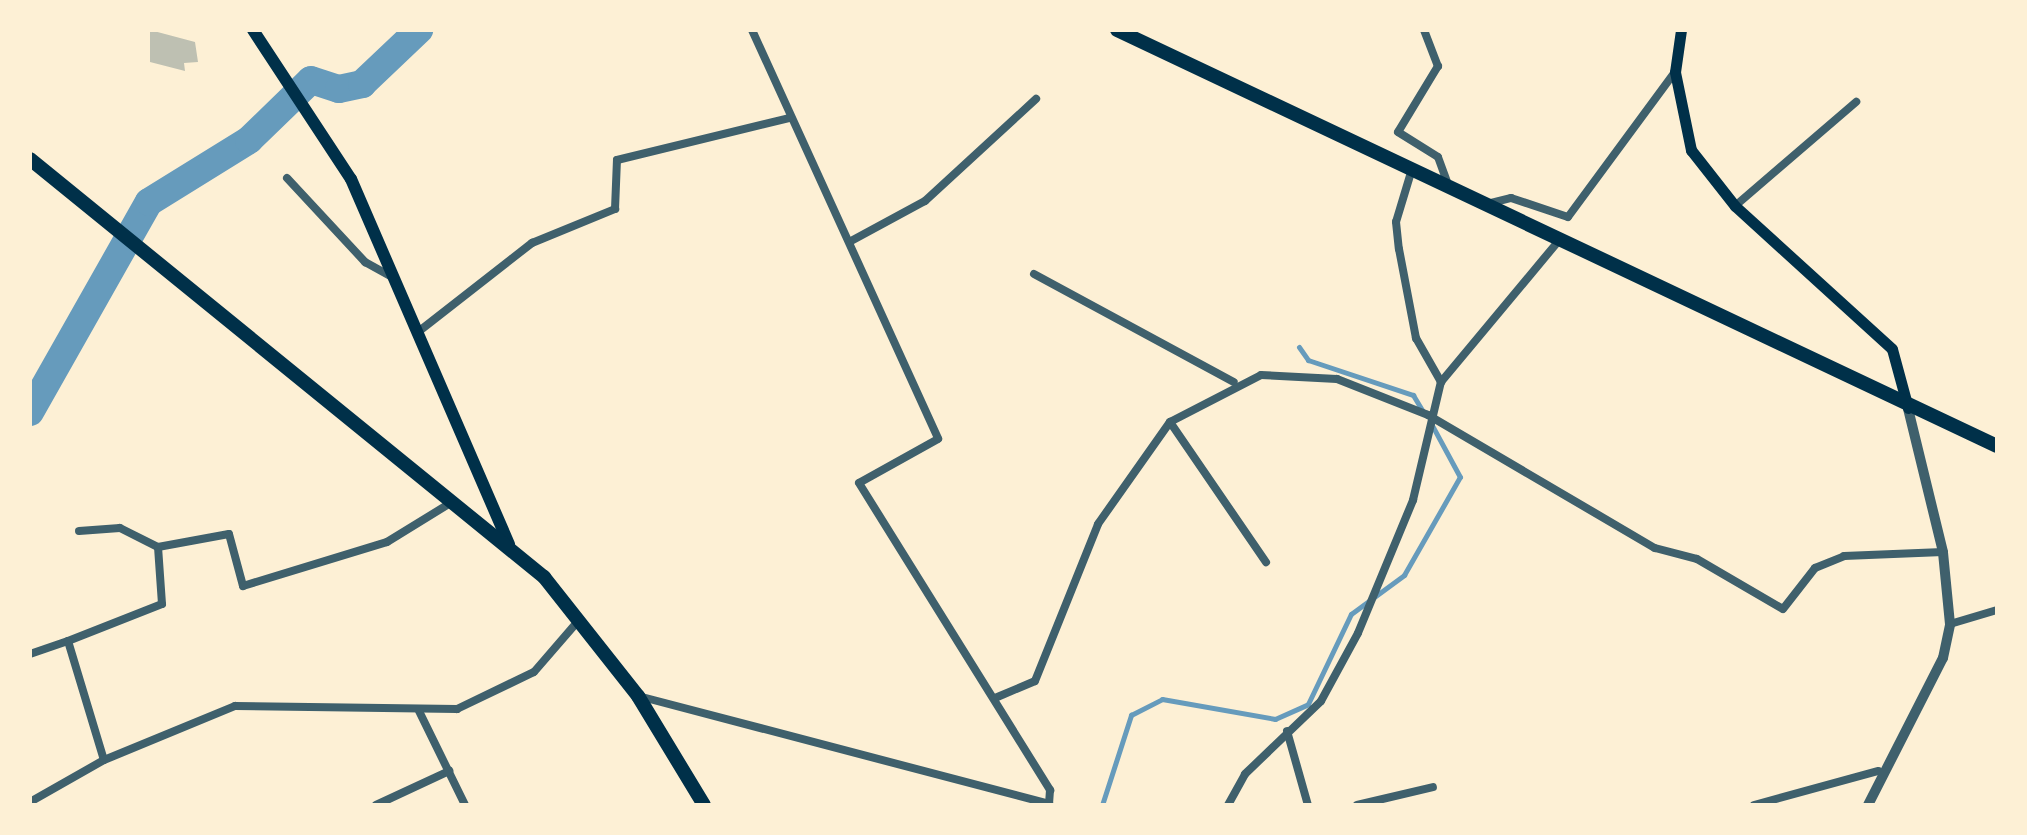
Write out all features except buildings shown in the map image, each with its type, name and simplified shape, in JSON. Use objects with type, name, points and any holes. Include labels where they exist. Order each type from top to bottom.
[{"type":"highway","points":[[1116,30],[1448,185],[1557,243],[1997,446]]},
{"type":"highway","points":[[30,159],[509,544],[638,696],[704,805]]},
{"type":"main road","points":[[253,30],[309,109],[395,278],[509,544]]},
{"type":"main road","points":[[1681,30],[1675,72],[1691,150],[1735,206],[1892,349],[1908,408]]},
{"type":"street","points":[[638,696],[1049,804],[1050,790],[996,698],[859,482],[938,439],[752,30]]},
{"type":"street","points":[[1424,30],[1438,66],[1398,132],[1438,157],[1448,185]]},
{"type":"street","points":[[1484,204],[1511,198],[1568,218],[1675,72]]},
{"type":"street","points":[[851,241],[925,201],[1036,100]]},
{"type":"street","points":[[1735,206],[1856,102]]},
{"type":"street","points":[[418,332],[532,243],[616,209],[617,160],[789,118]]},
{"type":"street","points":[[1412,169],[1399,249],[1416,338],[1441,382]]},
{"type":"street","points":[[287,178],[365,262],[395,278]]},
{"type":"street","points":[[1228,805],[1287,731],[1321,701],[1358,633],[1412,500],[1428,415],[1441,382],[1557,243]]},
{"type":"street","points":[[1034,274],[1234,382]]},
{"type":"street","points":[[996,698],[1036,681],[1098,524],[1170,422],[1234,382],[1291,371],[1338,378],[1428,415],[1655,548],[1697,559],[1783,609],[1815,568],[1844,556],[1943,552]]},
{"type":"street","points":[[1868,805],[1878,771],[1942,658],[1950,624],[1943,552],[1908,408]]},
{"type":"street","points":[[1170,422],[1266,562]]},
{"type":"street","points":[[79,530],[120,528],[158,546],[228,534],[243,586],[387,542],[454,500]]},
{"type":"street","points":[[30,654],[162,604],[158,546]]},
{"type":"street","points":[[1950,624],[1997,610]]},
{"type":"street","points":[[30,802],[104,760],[235,706],[420,711],[497,694],[534,672],[578,621]]},
{"type":"street","points":[[68,641],[104,760]]},
{"type":"street","points":[[420,711],[465,805]]},
{"type":"street","points":[[1287,731],[1308,805]]},
{"type":"street","points":[[376,805],[448,771]]},
{"type":"street","points":[[1754,805],[1878,771]]},
{"type":"street","points":[[1357,805],[1434,786]]},
{"type":"waterway","points":[[30,412],[149,202],[249,140],[311,80],[339,89],[362,84],[419,30]]},
{"type":"waterway","points":[[1299,347],[1308,360],[1413,395],[1424,413]]},
{"type":"waterway","points":[[1102,805],[1131,715],[1162,699],[1275,719],[1308,704],[1351,614],[1404,575],[1460,477],[1433,427]]}]
